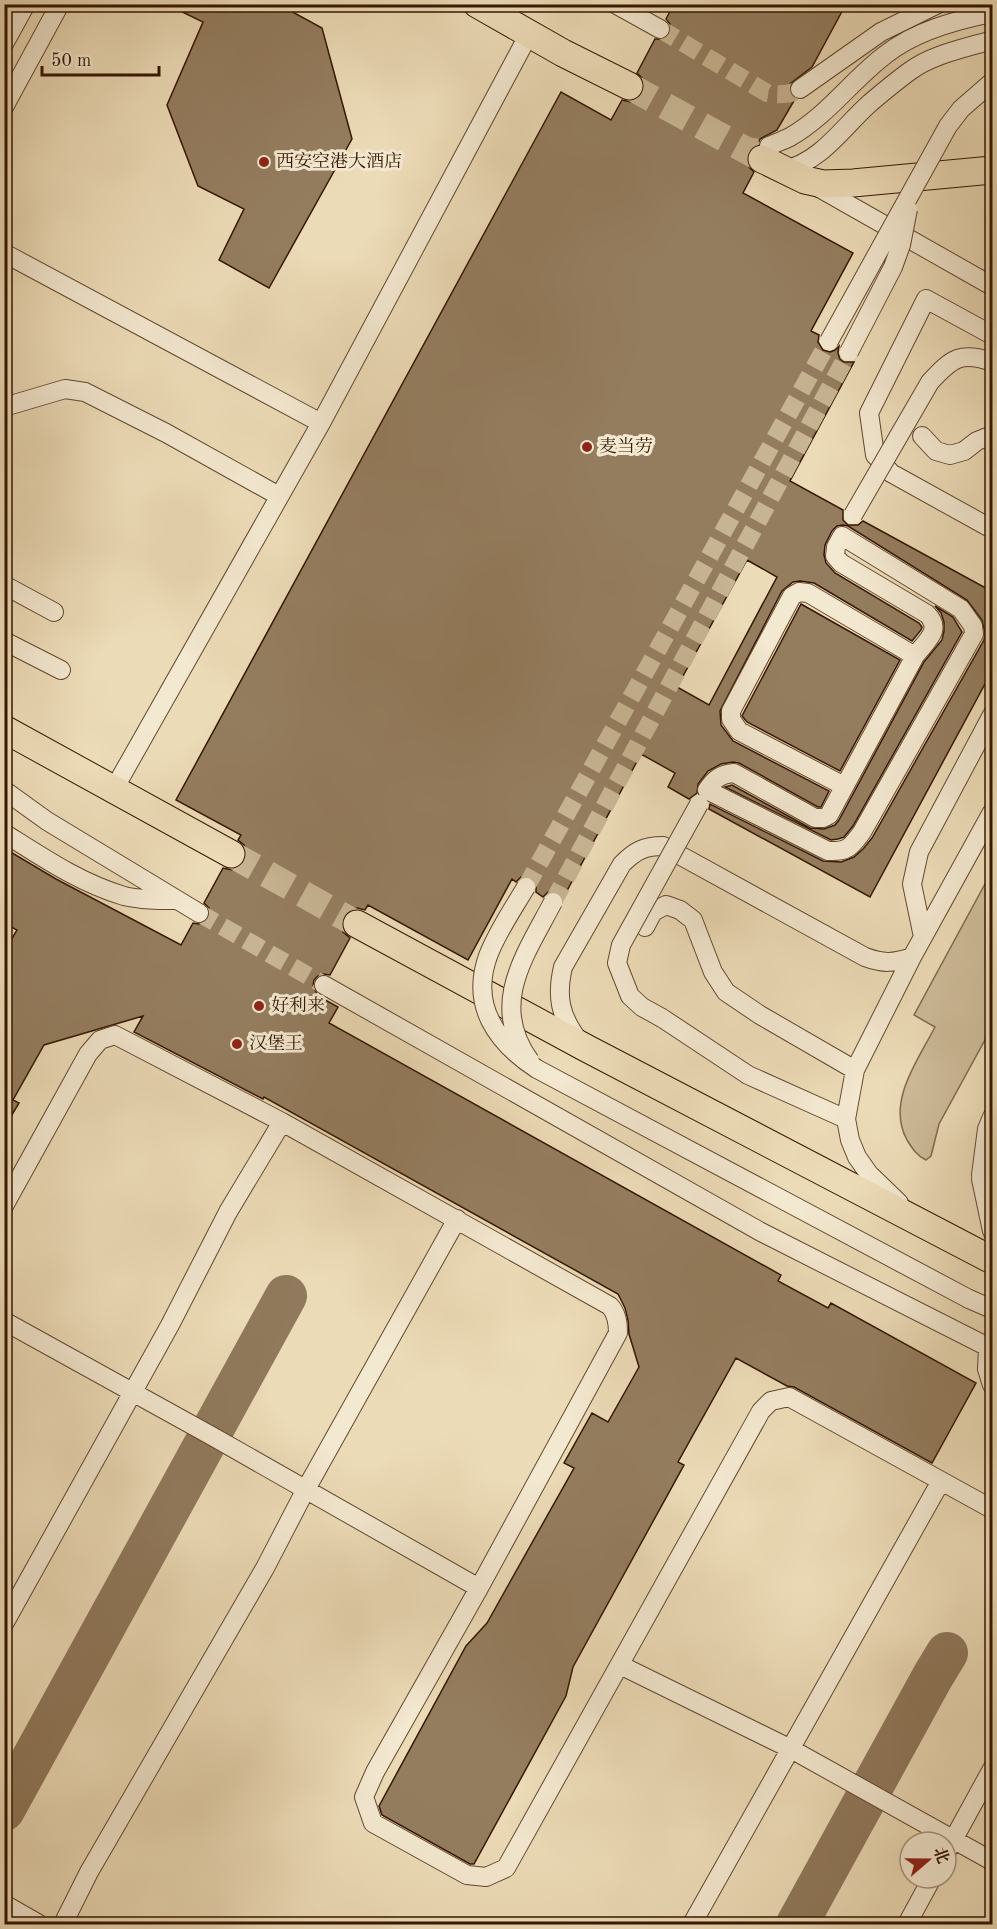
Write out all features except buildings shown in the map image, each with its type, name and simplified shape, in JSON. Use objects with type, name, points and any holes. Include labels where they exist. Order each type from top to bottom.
[{"type":"highway","points":[[477,4],[629,86]]},
{"type":"highway","points":[[780,164],[823,184],[993,170]]},
{"type":"highway","points":[[4,729],[231,854]]},
{"type":"highway","points":[[357,924],[586,1048],[993,1260]]},
{"type":"street","points":[[4,44],[26,4]]},
{"type":"street","points":[[4,107],[60,4]]},
{"type":"street","points":[[615,4],[660,29]]},
{"type":"street","points":[[800,89],[881,32],[938,4]]},
{"type":"street","points":[[780,164],[790,137],[810,124],[886,54],[939,27],[993,13]]},
{"type":"street","points":[[114,789],[321,423],[529,34]]},
{"type":"street","points":[[780,164],[804,164],[816,156],[870,103],[913,69],[939,57],[993,40]]},
{"type":"street","points":[[969,47],[993,53]]},
{"type":"street","points":[[829,341],[948,126],[961,109],[993,82]]},
{"type":"street","points":[[780,164],[993,286]]},
{"type":"street","points":[[961,174],[993,182]]},
{"type":"street","points":[[849,352],[901,245],[911,193]]},
{"type":"street","points":[[4,253],[321,423]]},
{"type":"street","points":[[993,335],[926,299],[869,413],[875,455],[891,473],[993,529]]},
{"type":"street","points":[[853,515],[930,382],[944,367],[958,357],[975,356],[993,362]]},
{"type":"street","points":[[4,407],[65,389],[85,392],[166,433],[279,496]]},
{"type":"street","points":[[922,436],[936,451],[950,454],[964,451],[977,441],[993,435]]},
{"type":"street","points":[[703,797],[828,851],[841,851],[851,847],[862,832],[969,645],[974,634],[973,626],[961,609],[842,536],[836,547],[835,556],[841,563],[927,614],[934,620],[933,632],[915,656],[829,815],[815,818],[734,773],[723,774],[716,779],[703,797],[621,945],[617,963],[630,996],[642,1006],[748,1075],[846,1119]]},
{"type":"street","points":[[4,585],[54,612]]},
{"type":"street","points":[[844,786],[739,731],[730,719],[731,711],[792,596],[799,592],[808,593],[915,656]]},
{"type":"street","points":[[4,641],[61,670]]},
{"type":"street","points":[[923,937],[912,884],[920,852],[993,716]]},
{"type":"street","points":[[4,790],[47,820],[199,913]]},
{"type":"street","points":[[924,1224],[869,1174],[857,1157],[850,1140],[846,1119],[855,1070],[912,957],[993,812]]},
{"type":"street","points":[[4,832],[92,885],[125,896],[149,900],[177,900]]},
{"type":"street","points":[[586,1048],[565,1020],[560,1005],[559,985],[563,967],[622,864],[632,854],[648,846],[663,846],[865,957],[881,963],[897,962],[912,957]]},
{"type":"street","points":[[526,887],[488,957],[483,992],[494,1028],[505,1044],[520,1058],[993,1310]]},
{"type":"street","points":[[537,1069],[521,1047],[515,1031],[512,1016],[513,982],[553,902]]},
{"type":"street","points":[[645,927],[653,912],[666,905],[680,910],[693,920],[713,972],[726,992],[759,1015],[855,1070]]},
{"type":"street","points":[[324,985],[761,1232],[990,1348],[987,1369],[993,1385]]},
{"type":"street","points":[[4,1206],[88,1054],[100,1040],[115,1035],[282,1122],[610,1306],[614,1311],[618,1322],[618,1333],[479,1588],[375,1772],[364,1797],[373,1823],[467,1875],[486,1877],[506,1868],[761,1411],[771,1401],[789,1397],[993,1509]]},
{"type":"street","points":[[993,1117],[987,1129],[981,1175],[993,1231]]},
{"type":"street","points":[[4,1624],[170,1325],[228,1212],[282,1122]]},
{"type":"street","points":[[981,1175],[993,1193]]},
{"type":"street","points":[[63,1924],[89,1872],[265,1568],[306,1489],[457,1219]]},
{"type":"street","points":[[4,1321],[479,1588]]},
{"type":"street","points":[[692,1924],[941,1481]]},
{"type":"street","points":[[620,1665],[791,1749],[924,1830]]},
{"type":"street","points":[[958,1832],[993,1769]]},
{"type":"street","points":[[958,1849],[993,1861]]},
{"type":"street","points":[[907,1924],[925,1890]]},
{"type":"street","points":[[4,1904],[39,1924]]},
{"type":"shaded area","points":[[992,871],[992,992],[987,1001],[992,1005],[992,1027],[939,1124],[931,1156],[926,1160],[913,1149],[901,1126],[902,1096],[913,1067],[935,1027],[914,1015]]},
{"type":"taxiway","points":[[4,1810],[286,1296]]},
{"type":"taxiway","points":[[797,1924],[947,1653]]},
{"type":"tunnel","points":[[660,29],[767,93],[784,94],[800,89]]},
{"type":"tunnel","points":[[629,86],[762,159]]},
{"type":"tunnel","points":[[740,146],[763,148],[769,146]]},
{"type":"tunnel","points":[[526,887],[829,341]]},
{"type":"tunnel","points":[[553,902],[849,352]]},
{"type":"tunnel","points":[[231,854],[357,924]]},
{"type":"tunnel","points":[[199,913],[324,985]]},
{"type":"place","name":"西安空港大酒店","points":[[264,162]]},
{"type":"place","name":"麦当劳","points":[[587,447]]},
{"type":"place","name":"好利来","points":[[259,1006]]},
{"type":"place","name":"汉堡王","points":[[237,1044]]}]
